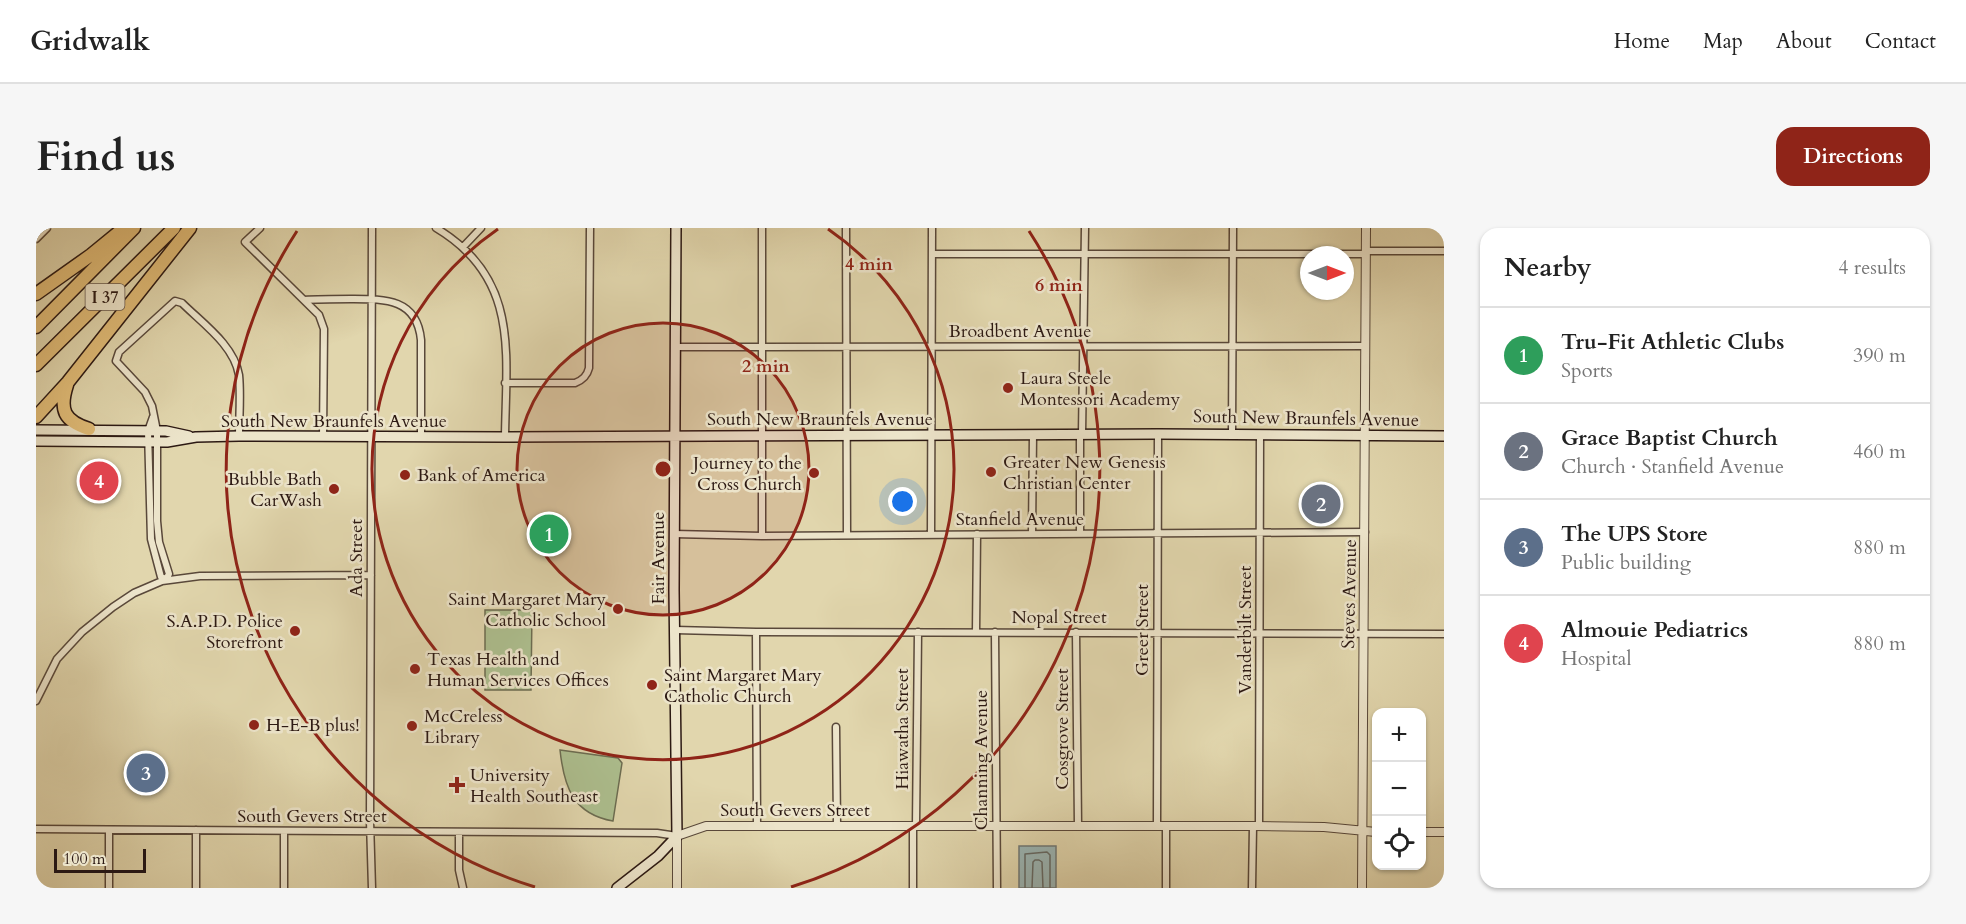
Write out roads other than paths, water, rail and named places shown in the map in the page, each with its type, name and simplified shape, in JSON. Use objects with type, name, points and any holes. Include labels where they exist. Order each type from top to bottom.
[{"type":"highway","points":[[36,294],[91,255],[124,228]]},
{"type":"highway","name":"I 37","points":[[36,327],[135,228]]},
{"type":"highway","name":"I 37","points":[[36,365],[174,228]]},
{"type":"highway","points":[[36,417],[68,382],[190,228]]},
{"type":"highway","points":[[68,382],[63,407],[69,420],[89,429]]},
{"type":"main road","name":"Fair Avenue","points":[[676,228],[674,534],[677,836]]},
{"type":"main road","name":"South New Braunfels Avenue","points":[[36,430],[153,431],[196,437]]},
{"type":"main road","name":"South New Braunfels Avenue","points":[[36,441],[167,442],[196,437],[239,436],[1260,434],[1444,436]]},
{"type":"main road","points":[[617,888],[658,856],[677,836]]},
{"type":"street","points":[[36,239],[47,228]]},
{"type":"street","points":[[260,228],[245,243],[319,315],[324,329],[323,437]]},
{"type":"street","name":"Ada Street","points":[[372,228],[370,832],[372,888]]},
{"type":"street","points":[[436,228],[463,247],[486,274],[498,300],[505,327],[505,437]]},
{"type":"street","points":[[463,247],[481,228]]},
{"type":"street","points":[[506,383],[575,383],[588,373],[590,228]]},
{"type":"street","points":[[762,228],[762,536]]},
{"type":"street","points":[[846,228],[846,535]]},
{"type":"street","points":[[931,535],[932,228]]},
{"type":"street","points":[[1080,534],[1085,228]]},
{"type":"street","points":[[1232,434],[1233,228]]},
{"type":"street","name":"Steves Avenue","points":[[1362,888],[1366,228]]},
{"type":"street","points":[[932,254],[1444,251]]},
{"type":"street","points":[[166,579],[168,574],[159,542],[157,521],[152,406],[145,392],[116,361],[119,352],[174,301],[178,300],[227,348],[233,358],[238,373],[239,436]]},
{"type":"street","points":[[304,300],[389,300],[398,303],[412,315],[418,326],[421,340],[421,437]]},
{"type":"street","name":"Broadbent Avenue","points":[[676,347],[1365,346]]},
{"type":"street","points":[[1032,534],[1033,434]]},
{"type":"street","name":"Greer Street","points":[[1158,434],[1157,633],[1162,826],[1166,888]]},
{"type":"street","name":"Vanderbilt Street","points":[[1252,888],[1256,826],[1260,632],[1260,434]]},
{"type":"street","name":"Stanfield Avenue","points":[[674,534],[762,536],[1365,532]]},
{"type":"street","points":[[976,632],[977,534]]},
{"type":"street","points":[[36,700],[57,659],[82,632],[113,606],[166,579],[200,576],[371,575]]},
{"type":"street","name":"Nopal Street","points":[[675,630],[1444,634]]},
{"type":"street","points":[[756,632],[757,825]]},
{"type":"street","name":"Hiawatha Street","points":[[913,888],[918,632]]},
{"type":"street","name":"Channing Avenue","points":[[995,632],[997,888]]},
{"type":"street","name":"Cosgrove Street","points":[[1076,632],[1078,826]]},
{"type":"street","points":[[836,727],[837,825]]},
{"type":"street","name":"South Gevers Street","points":[[36,830],[657,833],[677,836],[706,825],[837,825],[1256,826],[1324,827],[1372,832]]},
{"type":"street","points":[[109,830],[109,888]]},
{"type":"street","points":[[196,830],[196,888]]},
{"type":"street","points":[[284,831],[284,888]]},
{"type":"street","points":[[459,832],[459,870],[463,888]]},
{"type":"street","points":[[1426,832],[1444,832]]},
{"type":"street","name":"Fair Avenue","points":[[676,888],[677,836]]},
{"type":"water","points":[[1019,846],[1056,846],[1056,888],[1019,888]]},
{"type":"place","name":"Laura Steele Montessori Academy","points":[[1008,388]]},
{"type":"place","name":"Greater New Genesis Christian Center","points":[[991,472]]},
{"type":"place","name":"Journey to the Cross Church","points":[[814,473]]},
{"type":"place","name":"Bank of America","points":[[405,475]]},
{"type":"place","name":"Almouie Pediatrics","points":[[99,481]]},
{"type":"place","name":"Bubble Bath CarWash","points":[[334,489]]},
{"type":"place","name":"Grace Baptist Church","points":[[1321,504]]},
{"type":"place","name":"Tru-Fit Athletic Clubs","points":[[549,534]]},
{"type":"place","name":"Saint Margaret Mary Catholic School","points":[[618,609]]},
{"type":"place","name":"S.A.P.D. Police Storefront","points":[[295,631]]},
{"type":"place","name":"Texas Health and Human Services Offices","points":[[415,669]]},
{"type":"place","name":"Saint Margaret Mary Catholic Church","points":[[652,685]]},
{"type":"place","name":"H-E-B plus!","points":[[254,725]]},
{"type":"place","name":"McCreless Library","points":[[412,726]]},
{"type":"place","name":"The UPS Store","points":[[146,773]]},
{"type":"place","name":"University Health Southeast","points":[[457,785]]}]
